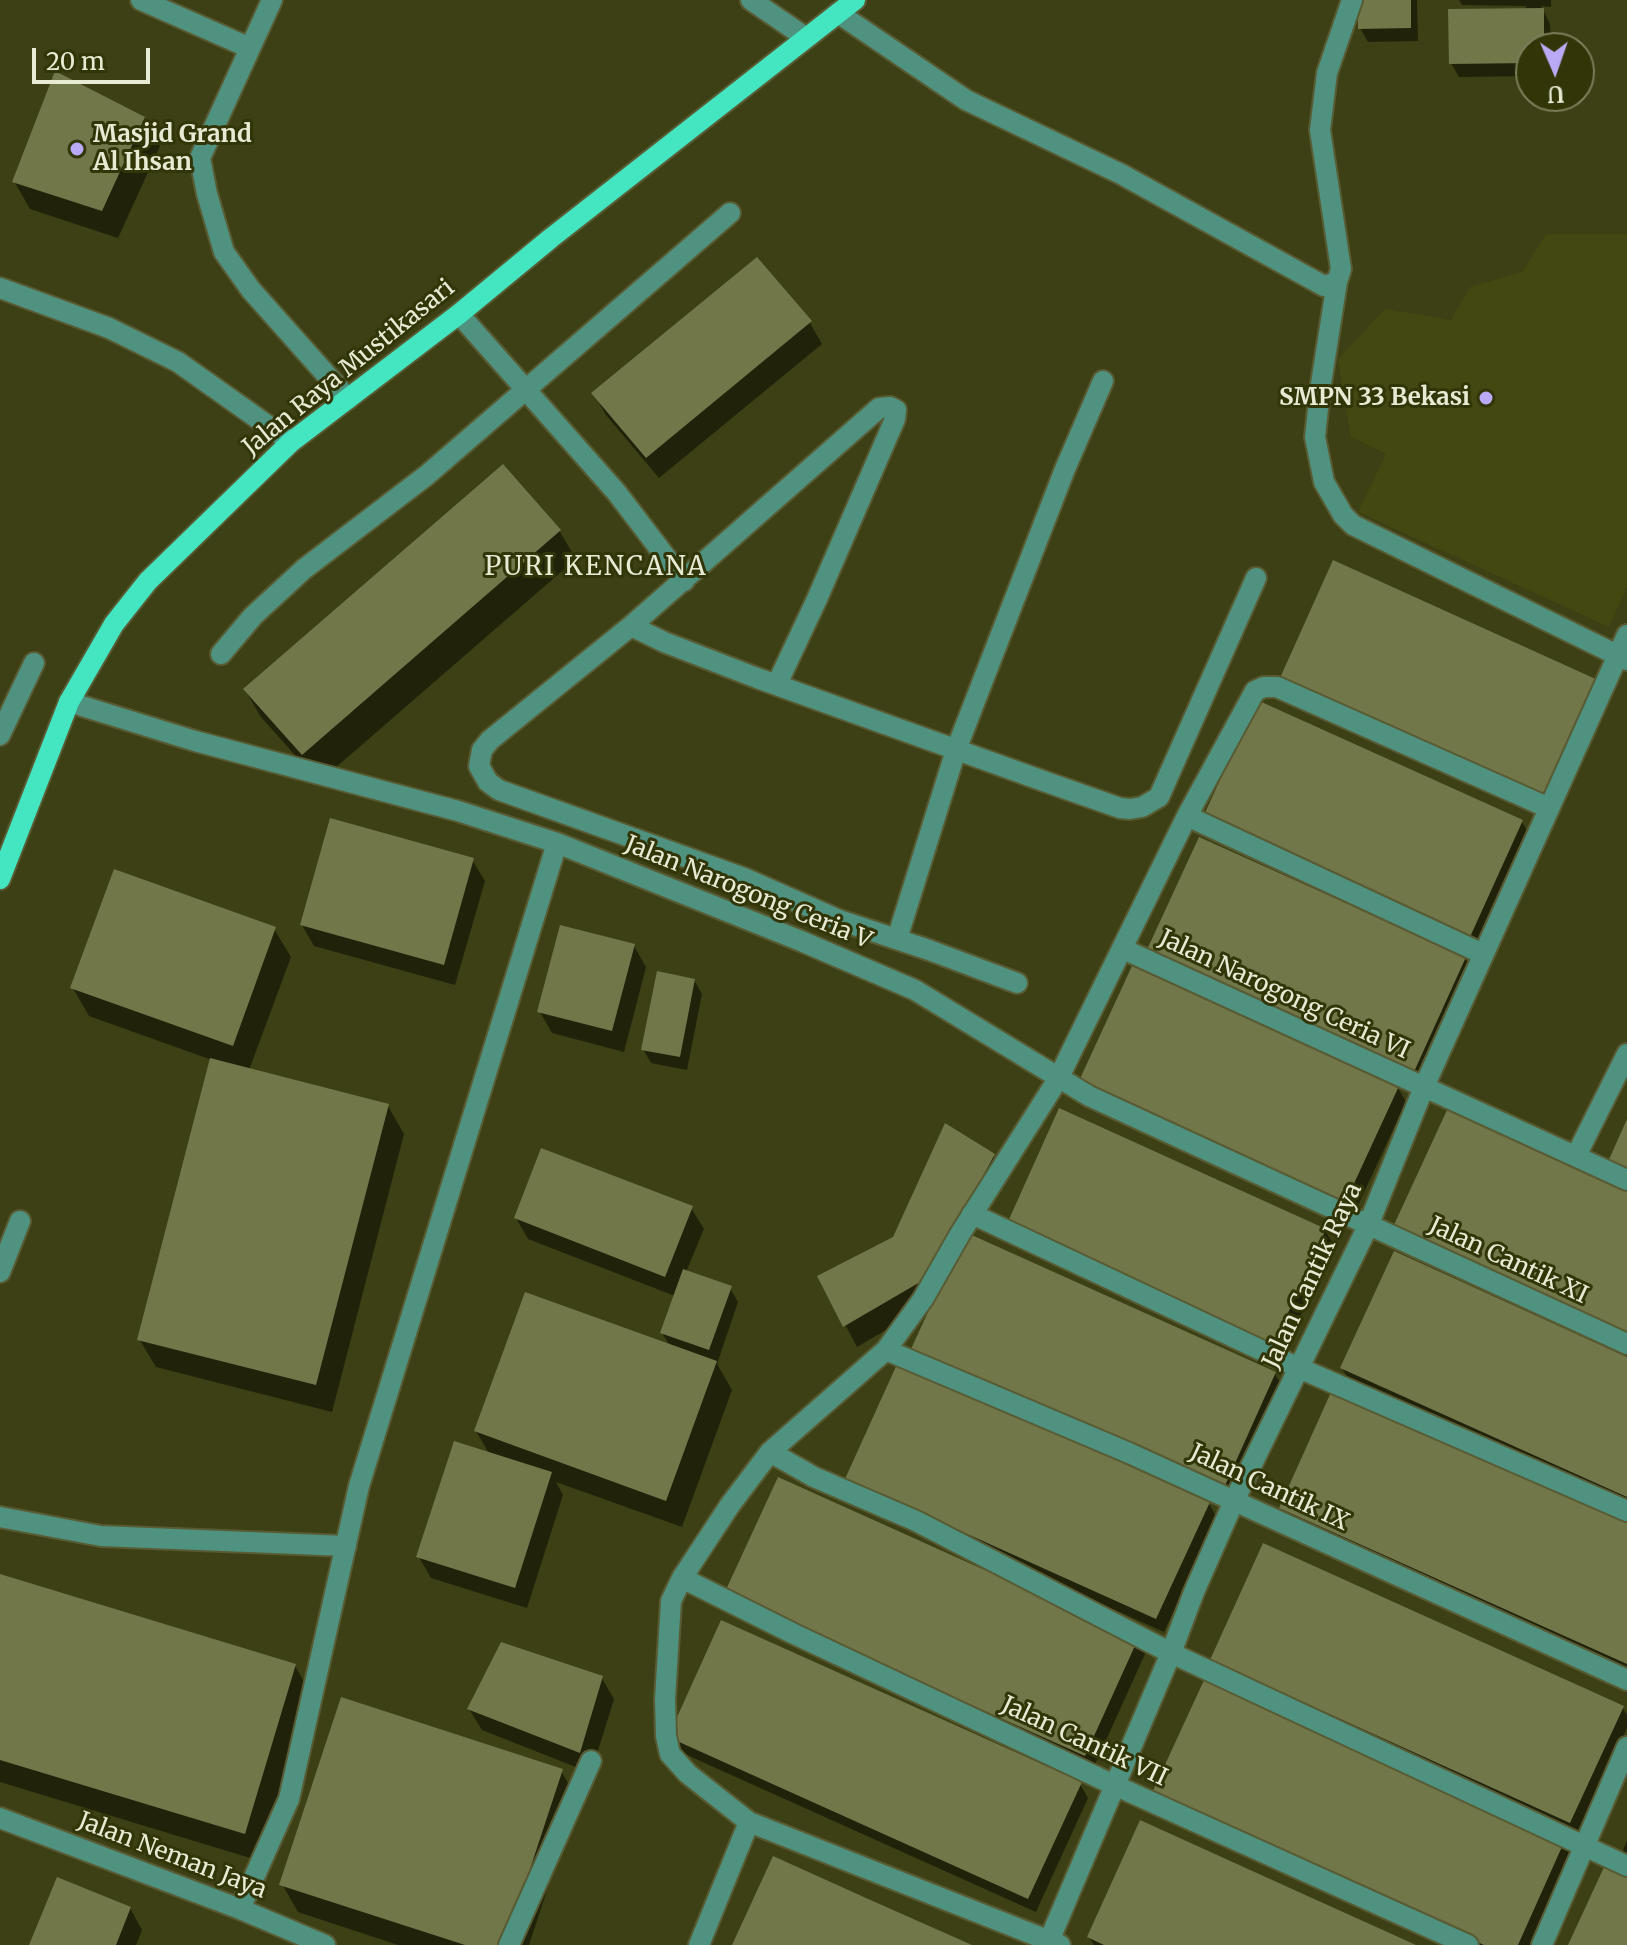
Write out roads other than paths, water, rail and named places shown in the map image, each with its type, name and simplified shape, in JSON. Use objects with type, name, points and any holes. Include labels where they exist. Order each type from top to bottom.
[{"type":"main road","name":"Jalan Raya Mustikasari","points":[[0,879],[69,702],[114,624],[148,581],[291,442],[459,314],[855,0]]},
{"type":"street","points":[[141,0],[250,48]]},
{"type":"street","points":[[272,0],[200,158],[224,252],[242,278],[348,399]]},
{"type":"street","points":[[751,0],[805,37]]},
{"type":"street","points":[[1352,0],[1327,73],[1320,130],[1341,269],[1315,437],[1324,482],[1343,515],[1353,525],[1622,658]]},
{"type":"street","points":[[838,13],[966,100],[1121,174],[1324,286],[1337,282]]},
{"type":"street","points":[[221,654],[253,616],[294,578],[427,475],[730,213]]},
{"type":"street","points":[[0,288],[109,328],[178,362],[291,442]]},
{"type":"street","points":[[459,314],[617,493],[684,581]]},
{"type":"street","points":[[897,939],[956,750],[1065,469],[1103,381]]},
{"type":"street","points":[[777,684],[895,419],[896,410],[888,406],[879,408],[684,581],[490,740],[479,759],[482,775],[499,790],[744,878],[839,920],[1017,983]]},
{"type":"street","points":[[631,626],[664,642],[956,750],[1120,808],[1142,807],[1159,797],[1256,578]]},
{"type":"street","name":"Jalan Cantik Raya","points":[[1054,1943],[1114,1785],[1194,1592],[1234,1501],[1368,1226],[1424,1087],[1483,954],[1622,658],[1627,635]]},
{"type":"street","points":[[0,735],[34,663]]},
{"type":"street","points":[[1054,1943],[749,1822],[697,1782],[670,1754],[666,1736],[671,1601],[682,1578],[730,1505],[770,1452],[886,1350],[923,1299],[972,1214],[1058,1079],[1187,816],[1255,691],[1270,686],[1549,808]]},
{"type":"street","name":"Jalan Narogong Ceria V","points":[[69,702],[195,741],[458,811],[557,843],[801,941],[915,990],[1089,1096],[1368,1226]]},
{"type":"street","points":[[1187,816],[1483,954]]},
{"type":"street","points":[[240,1909],[289,1799],[359,1486],[557,843]]},
{"type":"street","name":"Jalan Narogong Ceria VI","points":[[1123,949],[1627,1180]]},
{"type":"street","points":[[1576,1156],[1627,1054]]},
{"type":"street","points":[[972,1214],[1299,1368],[1627,1511]]},
{"type":"street","points":[[0,1272],[20,1221]]},
{"type":"street","name":"Jalan Cantik XI","points":[[1368,1226],[1627,1344]]},
{"type":"street","name":"Jalan Cantik IX","points":[[886,1350],[1129,1453],[1627,1680]]},
{"type":"street","points":[[770,1452],[814,1477],[916,1521],[1171,1653],[1627,1866]]},
{"type":"street","points":[[0,1517],[101,1536],[346,1546]]},
{"type":"street","name":"Jalan Cantik VII","points":[[682,1578],[1114,1785],[1468,1945]]},
{"type":"street","points":[[1542,1945],[1627,1747]]},
{"type":"street","points":[[509,1945],[591,1761]]},
{"type":"street","name":"Jalan Neman Jaya","points":[[0,1818],[240,1909],[325,1945]]},
{"type":"street","points":[[699,1945],[749,1822]]},
{"type":"place","name":"Masjid Grand Al Ihsan","points":[[77,149]]},
{"type":"place","name":"SMPN 33 Bekasi","points":[[1486,398]]},
{"type":"district","name":"PURI KENCANA","points":[[596,568]]}]
